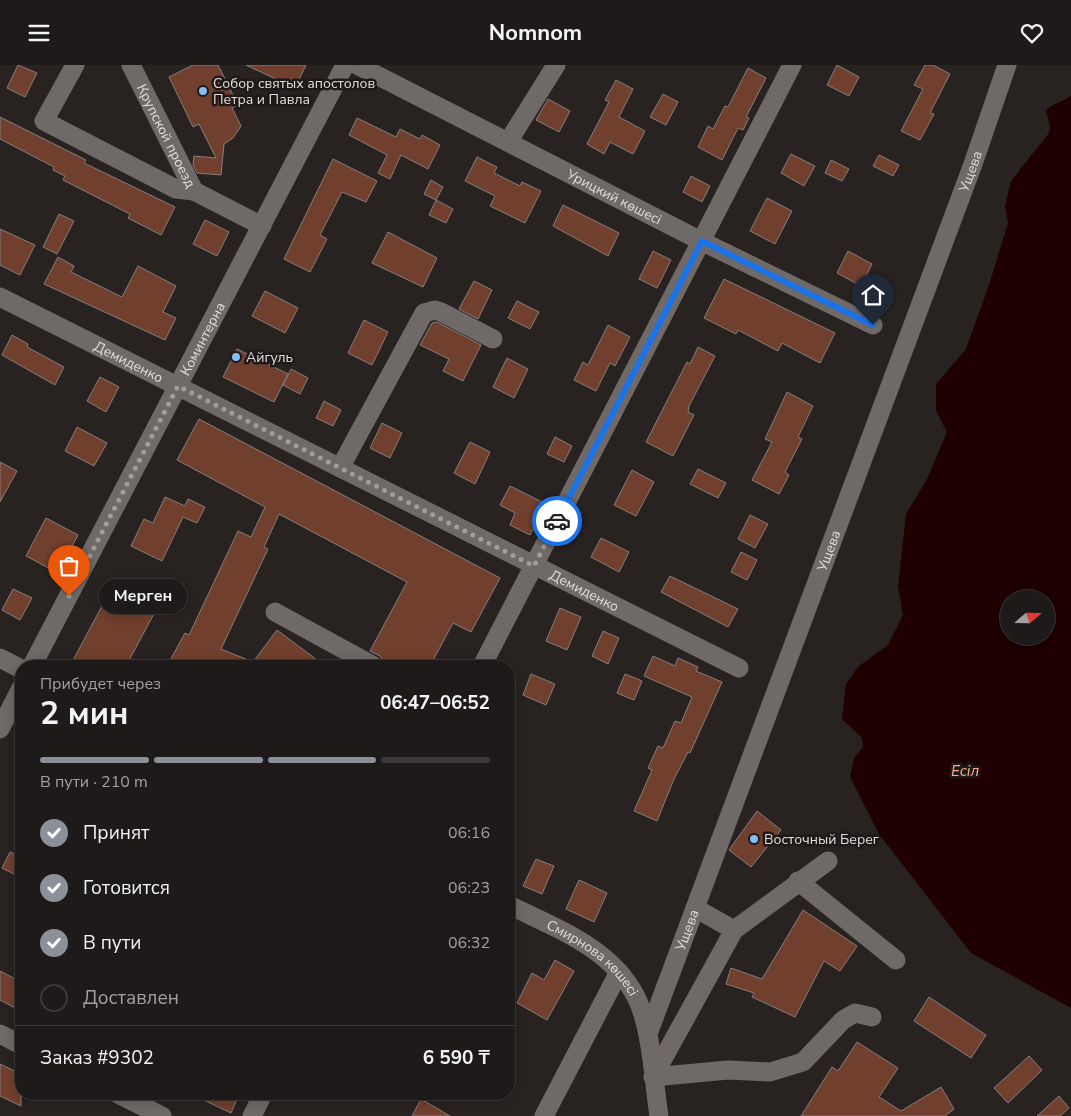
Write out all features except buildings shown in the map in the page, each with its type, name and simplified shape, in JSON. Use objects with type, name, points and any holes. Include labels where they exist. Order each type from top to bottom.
[{"type":"street","points":[[76,65],[44,121],[176,189],[194,191]]},
{"type":"street","name":"Крупской проезд","points":[[131,65],[194,191],[262,225]]},
{"type":"street","name":"Коминтерна","points":[[35,660],[345,65]]},
{"type":"street","name":"Урицкий көшесі","points":[[357,65],[702,241],[873,325]]},
{"type":"street","points":[[508,142],[556,65]]},
{"type":"street","points":[[485,660],[792,65]]},
{"type":"street","name":"Ущева","points":[[648,1034],[973,164],[1007,65]]},
{"type":"street","name":"Демиденко","points":[[0,297],[739,668]]},
{"type":"street","points":[[340,468],[424,313],[435,310],[441,312],[493,339]]},
{"type":"street","points":[[276,612],[363,660]]},
{"type":"street","points":[[0,658],[15,666]]},
{"type":"street","points":[[0,729],[15,700]]},
{"type":"street","points":[[653,1077],[734,930],[798,881],[828,861]]},
{"type":"street","points":[[798,881],[896,960]]},
{"type":"street","name":"Смирнова көшесі","points":[[515,908],[572,936],[603,956],[619,972],[636,998],[644,1017],[659,1116]]},
{"type":"street","points":[[695,908],[734,930]]},
{"type":"street","points":[[544,1116],[619,972]]},
{"type":"street","points":[[653,1077],[728,1071],[770,1073],[803,1062],[843,1020],[855,1013],[872,1017]]},
{"type":"street","points":[[0,1034],[15,1042]]},
{"type":"street","points":[[130,1100],[162,1116]]},
{"type":"street","points":[[252,1116],[261,1100]]},
{"type":"water","name":"Есіл","points":[[1071,95],[1071,1008],[971,953],[879,834],[850,777],[854,758],[863,747],[862,738],[842,719],[846,684],[858,667],[888,645],[903,615],[898,586],[906,514],[927,479],[947,432],[936,411],[936,384],[966,349],[989,285],[1008,223],[1005,206],[1011,181],[1049,133],[1050,126],[1046,111],[1051,106]]},
{"type":"way so far","points":[[69,596],[178,386],[534,566],[557,521]]},
{"type":"place","name":"Собор святых апостолов Петра и Павла","points":[[203,91]]},
{"type":"place","name":"Айгуль","points":[[236,357]]},
{"type":"place","name":"Мерген","points":[[69,596]]},
{"type":"place","name":"Восточный Берег","points":[[754,839]]},
{"type":"route","points":[[557,521],[702,241],[873,325]]}]
